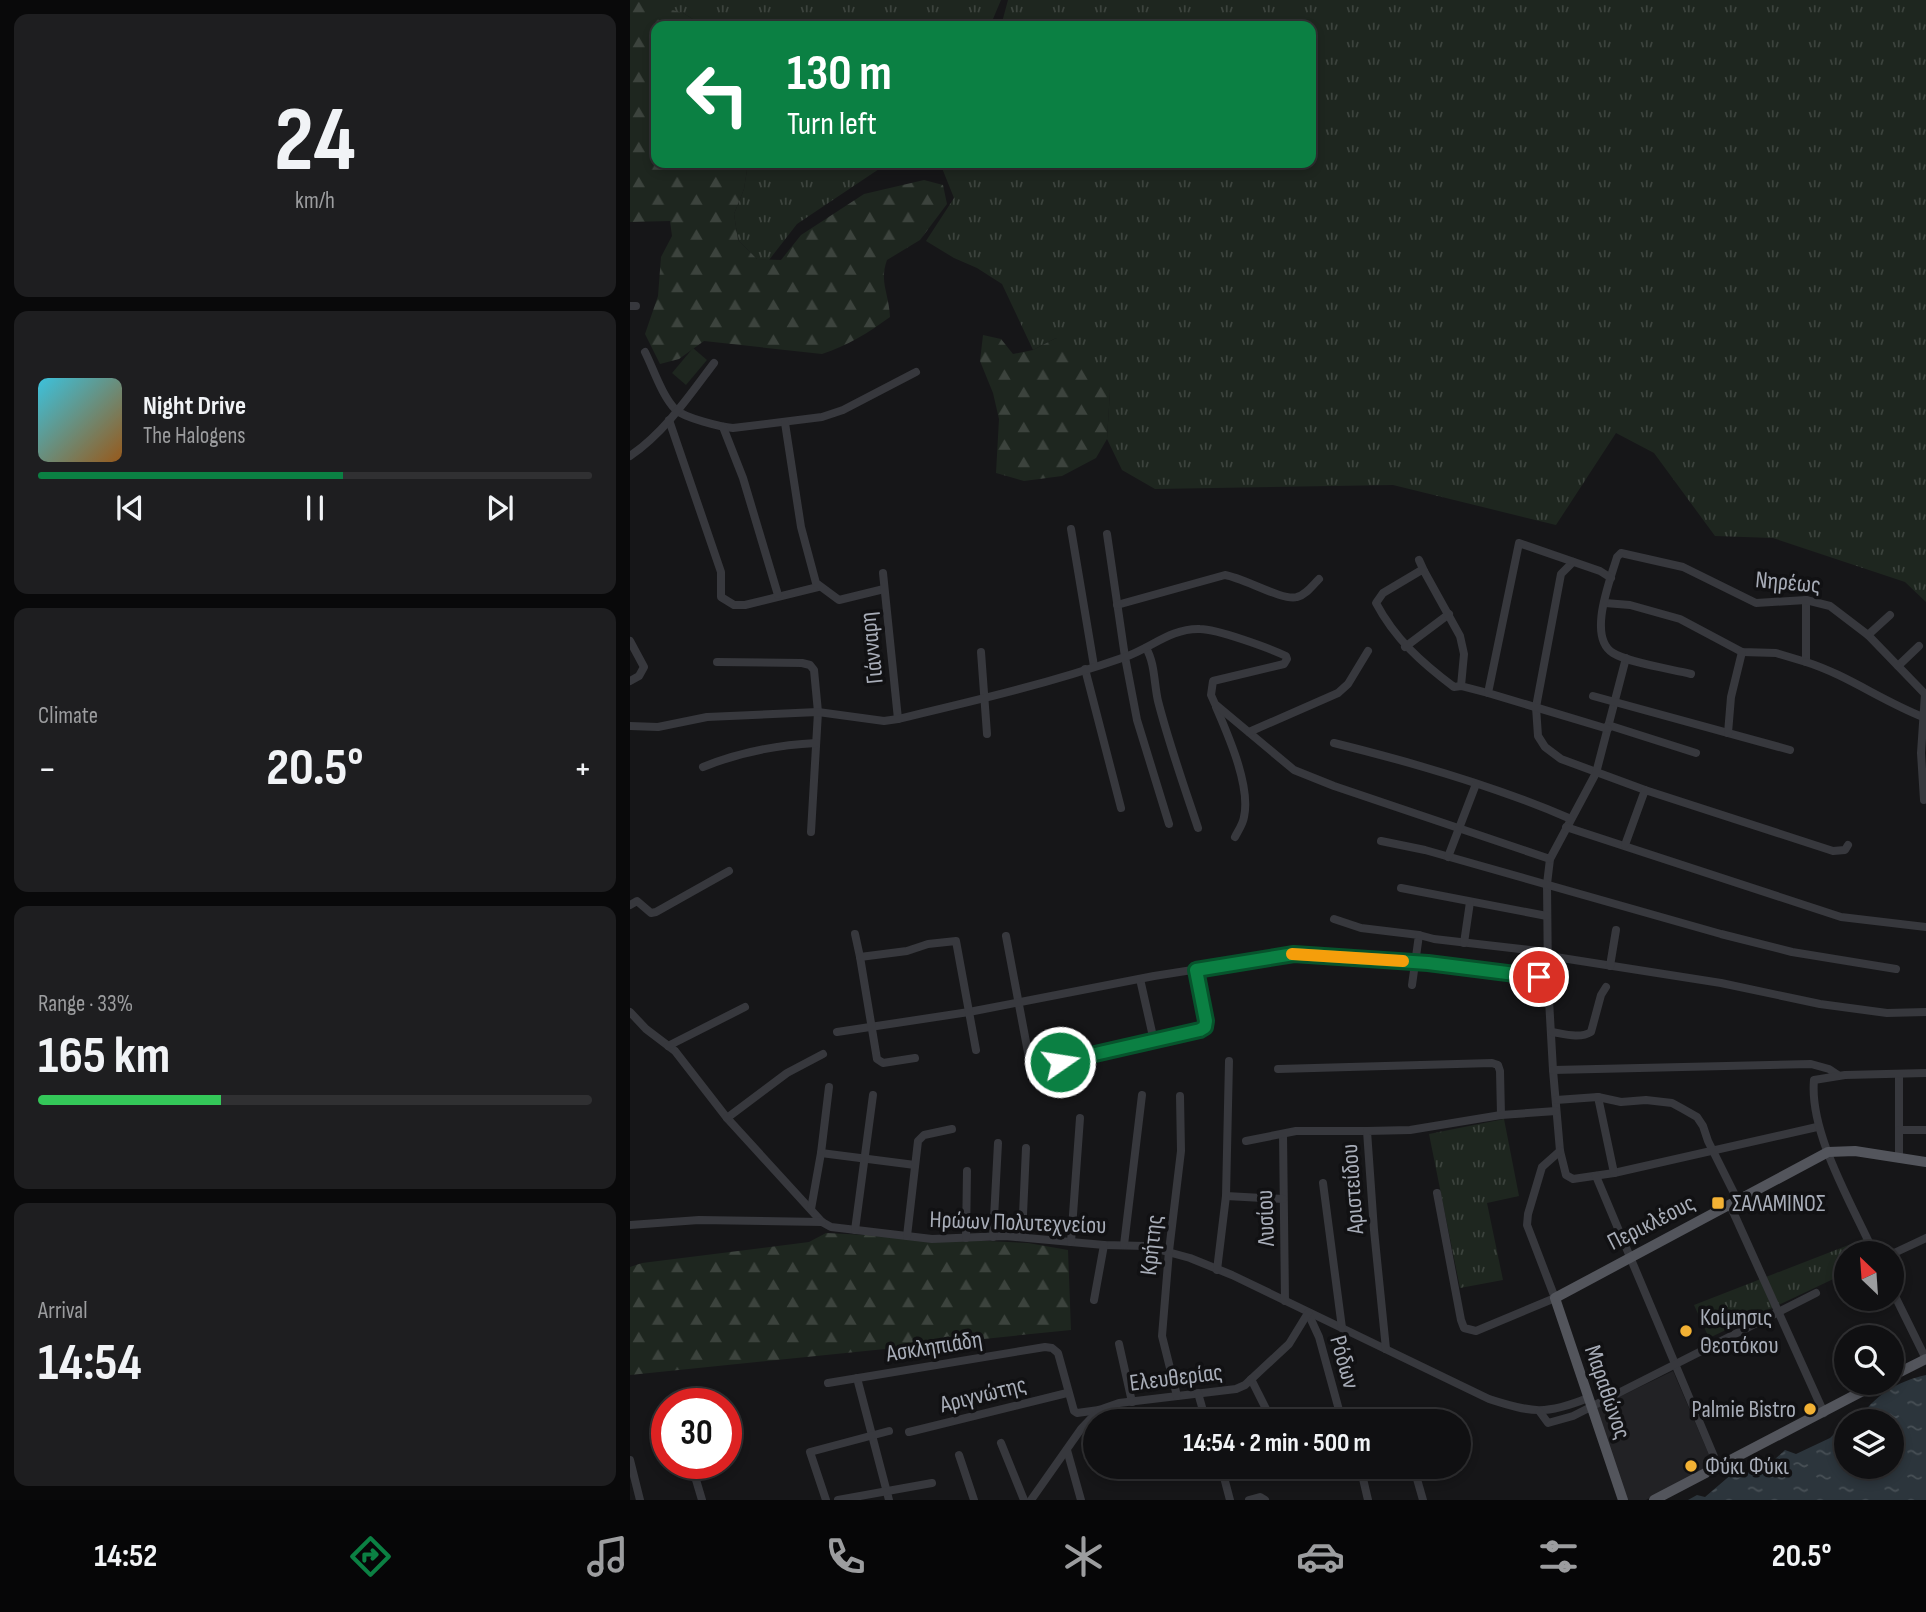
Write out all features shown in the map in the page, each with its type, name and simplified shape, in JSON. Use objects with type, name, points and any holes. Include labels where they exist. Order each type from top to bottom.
[{"type":"main road","name":"Περικλέους","points":[[1555,1298],[1629,1256],[1828,1152],[1855,1151],[1926,1162]]},
{"type":"main road","name":"Μαραθώνος","points":[[1555,1298],[1623,1500]]},
{"type":"main road","points":[[1904,1370],[1926,1359]]},
{"type":"main road","points":[[1654,1500],[1857,1395]]},
{"type":"street","points":[[645,352],[677,412],[733,428],[822,417],[843,410],[916,372]]},
{"type":"street","points":[[630,456],[647,444],[677,412],[715,363]]},
{"type":"street","points":[[669,420],[721,572],[721,597],[734,605],[745,606],[778,595],[787,596],[818,587]]},
{"type":"street","points":[[785,423],[801,527],[818,587],[839,600],[884,589]]},
{"type":"street","points":[[723,427],[743,478],[778,595]]},
{"type":"street","points":[[1070,529],[1090,667],[1121,808]]},
{"type":"street","points":[[1107,534],[1137,720],[1169,824]]},
{"type":"street","points":[[1488,693],[1519,543],[1600,571],[1611,578],[1600,634],[1612,653],[1691,674]]},
{"type":"street","name":"Νηρέως","points":[[1611,578],[1617,557],[1621,553],[1683,567],[1756,603],[1806,600],[1830,606],[1868,635],[1926,694]]},
{"type":"street","points":[[1419,561],[1460,636],[1464,653],[1461,686]]},
{"type":"street","points":[[1573,562],[1561,574],[1536,707],[1538,736],[1545,747],[1561,759],[1644,790],[1833,851],[1845,850],[1848,845]]},
{"type":"street","points":[[1424,571],[1383,593],[1376,603],[1405,647],[1454,687],[1461,686],[1488,693],[1696,753]]},
{"type":"street","name":"Γιάνναρη","points":[[883,573],[898,719]]},
{"type":"street","points":[[1117,606],[1225,575],[1295,598],[1319,579]]},
{"type":"street","points":[[1806,600],[1806,662]]},
{"type":"street","points":[[1605,603],[1630,605],[1680,619],[1742,652],[1776,653],[1806,662],[1838,675],[1894,706],[1923,717]]},
{"type":"street","points":[[1405,647],[1448,614]]},
{"type":"street","points":[[1868,635],[1890,615]]},
{"type":"street","points":[[630,726],[658,727],[707,718],[818,712],[884,721],[898,719],[985,698],[1125,657],[1168,635],[1198,629],[1212,630],[1286,656],[1287,659],[1284,664],[1213,681],[1211,695],[1236,761],[1245,802],[1244,818],[1235,837]]},
{"type":"street","points":[[630,641],[644,667],[639,676],[630,681]]},
{"type":"street","points":[[1898,666],[1919,646]]},
{"type":"street","points":[[1146,648],[1152,657],[1152,675],[1158,702],[1198,828]]},
{"type":"street","points":[[1249,732],[1338,693],[1348,684],[1368,650]]},
{"type":"street","points":[[981,652],[987,734]]},
{"type":"street","points":[[1728,733],[1731,697],[1742,652]]},
{"type":"street","points":[[1626,658],[1596,773],[1550,859],[1547,884],[1548,982],[1553,1070],[1560,1151],[1566,1175],[1573,1179],[1595,1176],[1817,1127]]},
{"type":"street","points":[[717,662],[802,663],[810,665],[814,670],[818,712],[811,832]]},
{"type":"street","points":[[1924,800],[1921,753],[1926,694]]},
{"type":"street","points":[[1593,696],[1790,750]]},
{"type":"street","points":[[1215,704],[1294,770],[1550,859]]},
{"type":"street","points":[[703,767],[733,755],[788,744],[816,743]]},
{"type":"street","points":[[1334,743],[1398,758],[1522,798],[1569,823],[1625,845],[1841,917],[1926,928]]},
{"type":"street","points":[[1448,857],[1476,784]]},
{"type":"street","points":[[1625,845],[1644,790]]},
{"type":"street","points":[[1381,841],[1792,952],[1896,969]]},
{"type":"street","points":[[630,905],[637,901],[651,913],[656,912],[729,871]]},
{"type":"street","points":[[1401,888],[1547,916]]},
{"type":"street","points":[[1464,943],[1470,902]]},
{"type":"street","points":[[1334,919],[1372,930],[1538,951],[1549,956],[1721,983],[1820,1004],[1887,1013],[1926,1012]]},
{"type":"street","points":[[1610,966],[1616,930]]},
{"type":"street","points":[[855,934],[879,1062],[915,1058]]},
{"type":"street","points":[[1412,985],[1419,934]]},
{"type":"street","points":[[1006,936],[1030,1063],[1034,1067],[1205,1027],[1196,970]]},
{"type":"street","points":[[860,957],[956,941],[976,1050]]},
{"type":"street","points":[[837,1032],[969,1012],[1140,979],[1294,954],[1416,962],[1539,977],[1548,982]]},
{"type":"street","points":[[1140,979],[1154,1041]]},
{"type":"street","points":[[1552,1032],[1575,1035],[1591,1032],[1601,995],[1606,987]]},
{"type":"street","points":[[668,1046],[745,1007]]},
{"type":"street","points":[[630,1012],[675,1051],[727,1118],[822,1222]]},
{"type":"street","points":[[727,1118],[786,1073],[823,1054]]},
{"type":"street","points":[[1217,1269],[1226,1196],[1229,1061]]},
{"type":"street","points":[[1278,1069],[1492,1063],[1498,1065],[1500,1071],[1501,1115]]},
{"type":"street","points":[[1553,1070],[1811,1064],[1839,1075]]},
{"type":"street","points":[[1869,1241],[1817,1127],[1814,1080],[1839,1075],[1926,1073]]},
{"type":"street","points":[[1899,1074],[1899,1157]]},
{"type":"street","points":[[811,1209],[821,1153],[828,1087]]},
{"type":"street","points":[[855,1230],[873,1095]]},
{"type":"street","points":[[1124,1245],[1142,1095]]},
{"type":"street","name":"Κρήτης","points":[[1177,1396],[1162,1336],[1181,1151],[1180,1096]]},
{"type":"street","points":[[1556,1100],[1598,1097],[1621,1102],[1646,1100],[1672,1103],[1697,1117],[1777,1311],[1824,1413]]},
{"type":"street","points":[[1598,1097],[1614,1172]]},
{"type":"street","name":"Αριστείδου","points":[[1386,1349],[1367,1131],[1410,1130],[1501,1115],[1556,1111]]},
{"type":"street","points":[[1071,1242],[1080,1118]]},
{"type":"street","points":[[907,1236],[918,1141],[921,1137],[952,1129]]},
{"type":"street","points":[[1246,1141],[1307,1130],[1367,1131]]},
{"type":"street","points":[[1899,1130],[1926,1130]]},
{"type":"street","name":"Λυσίου","points":[[1283,1134],[1285,1301]]},
{"type":"street","points":[[993,1237],[998,1143]]},
{"type":"street","points":[[1023,1237],[1026,1148]]},
{"type":"street","points":[[1437,1193],[1464,1328],[1476,1331],[1555,1298],[1527,1225],[1542,1167],[1560,1151]]},
{"type":"street","points":[[821,1153],[915,1165]]},
{"type":"street","points":[[966,1238],[967,1171]]},
{"type":"street","points":[[1595,1176],[1717,1466]]},
{"type":"street","points":[[1322,1183],[1342,1328]]},
{"type":"street","points":[[1226,1196],[1283,1199]]},
{"type":"street","name":"Ηρώων Πολυτεχνείου","points":[[630,1225],[699,1220],[822,1222],[831,1227],[932,1239],[1023,1237],[1146,1246],[1169,1251],[1217,1269],[1489,1399],[1540,1412],[1589,1402],[1816,1293]]},
{"type":"street","points":[[1904,1248],[1926,1238]]},
{"type":"street","points":[[1094,1300],[1104,1245]]},
{"type":"street","points":[[1902,1311],[1926,1359]]},
{"type":"street","name":"Ελευθερίας","points":[[1102,1409],[1119,1403],[1236,1389],[1289,1344],[1308,1314]]},
{"type":"street","name":"Ρόδων","points":[[1308,1314],[1319,1337],[1338,1409]]},
{"type":"street","points":[[1119,1344],[1132,1402]]},
{"type":"street","name":"Ασκληπιάδη","points":[[828,1383],[1045,1347],[1058,1353],[1067,1393]]},
{"type":"street","points":[[857,1378],[889,1500]]},
{"type":"street","points":[[1251,1379],[1266,1409]]},
{"type":"street","points":[[1067,1393],[1071,1407],[1077,1413],[1083,1412]]},
{"type":"street","name":"Αριγνώτης","points":[[909,1432],[1067,1393]]},
{"type":"street","points":[[1198,1393],[1203,1409]]},
{"type":"street","points":[[1031,1500],[1083,1429]]},
{"type":"street","points":[[826,1500],[810,1452],[889,1431]]},
{"type":"street","points":[[1001,1443],[1024,1500]]},
{"type":"street","points":[[1066,1450],[1081,1500]]},
{"type":"street","points":[[959,1455],[974,1500]]},
{"type":"street","points":[[630,1460],[640,1500]]},
{"type":"street","points":[[696,1479],[702,1500]]},
{"type":"street","points":[[1224,1479],[1230,1500]]},
{"type":"street","points":[[1362,1479],[1366,1499]]},
{"type":"street","points":[[1417,1479],[1423,1500]]},
{"type":"street","points":[[838,1500],[932,1483]]},
{"type":"street","points":[[1249,1500],[1260,1497],[1265,1500]]},
{"type":"shaded area","points":[[1673,1371],[1713,1464],[1646,1500],[1625,1500],[1596,1408]]},
{"type":"green space","points":[[630,0],[1001,0],[992,21],[696,21],[683,13],[630,4]]},
{"type":"green space","points":[[1008,0],[1926,0],[1926,602],[1905,582],[1773,538],[1715,536],[1654,453],[1616,433],[1556,525],[1393,485],[1155,489],[1122,470],[1107,439],[1110,391],[1056,338],[1033,350],[1002,284],[926,241],[954,198],[942,168],[1316,168],[1316,21],[1002,21]]},
{"type":"green space","points":[[641,1],[683,13],[696,21],[651,21],[651,168],[747,168],[744,189],[734,214],[738,240],[757,259],[781,260],[801,235],[864,194],[924,180],[943,185],[947,204],[920,240],[887,260],[884,281],[890,317],[857,338],[822,354],[704,341],[679,359],[660,364],[645,334],[658,296],[661,257],[672,236],[670,221],[630,222],[630,4]]},
{"type":"green space","points":[[747,168],[881,168],[797,224],[769,260],[757,259],[738,240],[734,214],[744,189]]},
{"type":"green space","points":[[983,335],[1001,339],[1013,354],[1033,350],[1056,338],[1089,352],[1110,391],[1107,439],[1096,458],[1062,476],[1024,481],[996,473],[999,419],[993,393],[980,361]]},
{"type":"green space","points":[[693,348],[707,360],[686,385],[672,373]]},
{"type":"green space","points":[[1504,1119],[1519,1196],[1487,1203],[1503,1280],[1460,1288],[1429,1134]]},
{"type":"green space","points":[[826,1233],[1028,1243],[1068,1250],[1071,1330],[630,1375],[630,1267],[642,1263],[809,1242]]},
{"type":"green space","points":[[1834,1251],[1834,1279],[1709,1338],[1694,1305]]},
{"type":"water","points":[[1926,1375],[1926,1500],[1688,1500],[1697,1495],[1705,1497],[1733,1473],[1762,1471],[1785,1450],[1796,1454],[1834,1434],[1834,1479],[1904,1479],[1904,1409],[1867,1409],[1882,1395],[1904,1395],[1906,1381]]},
{"type":"slow traffic","points":[[1292,954],[1403,961]]},
{"type":"place","name":"ΣΑΛΑΜΙΝΟΣ","points":[[1718,1203]]},
{"type":"place","name":"Κοίμησις Θεοτόκου","points":[[1686,1331]]},
{"type":"place","name":"Palmie Bistro","points":[[1810,1409]]},
{"type":"place","name":"Φύκι Φύκι","points":[[1691,1466]]},
{"type":"route","points":[[1060,1062],[1200,1030],[1205,1027],[1206,1021],[1196,970],[1274,956],[1294,954],[1384,959],[1539,977]]}]
